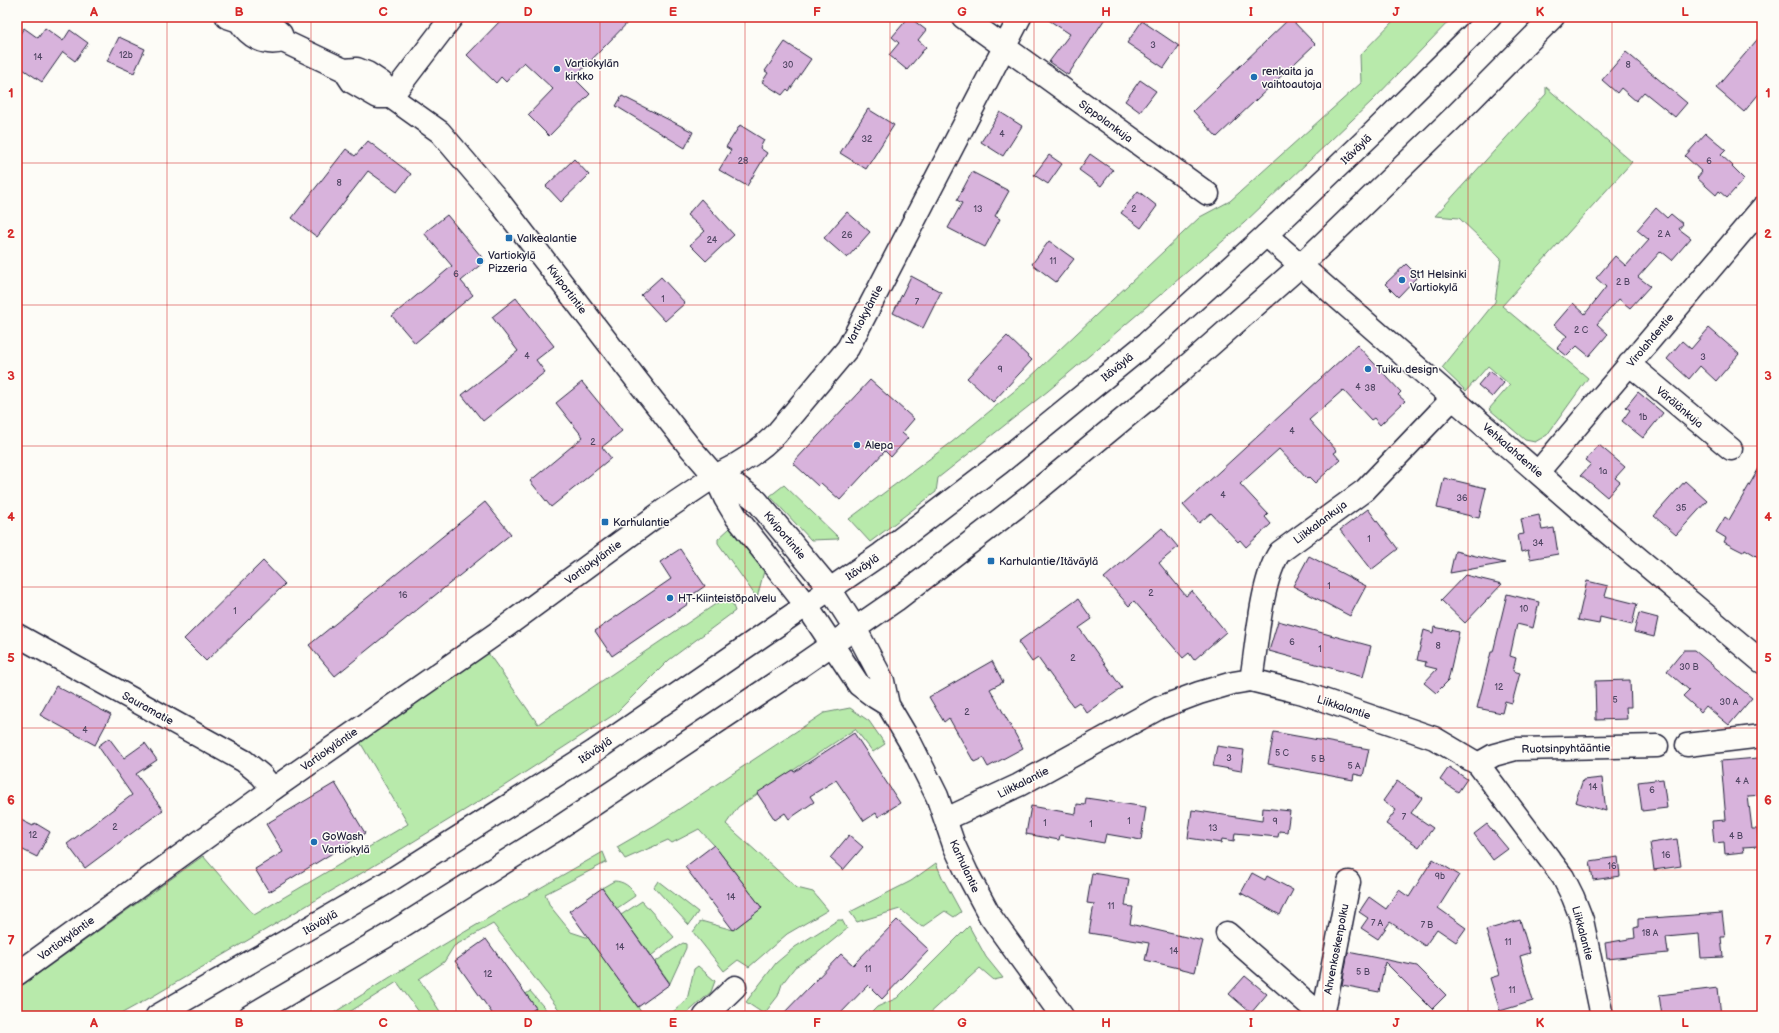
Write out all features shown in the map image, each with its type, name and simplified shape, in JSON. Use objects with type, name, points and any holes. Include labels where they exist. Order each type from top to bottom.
[{"type":"main road","points":[[391,97],[452,17]]},
{"type":"main road","name":"Sippolankuja","points":[[963,17],[1208,194]]},
{"type":"main road","name":"Vartiokyläntie","points":[[17,974],[273,789],[497,632],[663,511],[715,476],[733,467],[770,440],[848,348],[1020,17]]},
{"type":"main road","name":"Itäväylä","points":[[158,1016],[383,885],[586,756],[881,554],[1000,463],[1147,343],[1266,235],[1375,131],[1490,17]]},
{"type":"main road","points":[[250,1016],[385,937],[551,833],[833,644],[896,600],[1028,498],[1179,373],[1300,266],[1455,116],[1553,17]]},
{"type":"main road","name":"Kiviportintie","points":[[230,18],[259,40],[274,44],[283,41],[344,70],[352,82],[378,97],[391,97],[440,132],[470,166],[663,414],[715,476],[725,498],[737,518],[806,605]]},
{"type":"main road","name":"Virolahdentie","points":[[1538,472],[1762,208]]},
{"type":"main road","name":"Vehkalahdentie","points":[[1266,235],[1538,472],[1762,662]]},
{"type":"main road","name":"Värälänkuja","points":[[1630,364],[1731,449]]},
{"type":"main road","name":"Liikkalankuja","points":[[1251,680],[1265,593],[1274,561],[1280,552],[1364,490],[1453,398]]},
{"type":"main road","name":"Kiviportintie","points":[[715,476],[737,486],[757,501],[830,589]]},
{"type":"main road","name":"Karhulantie","points":[[830,589],[855,628],[883,680],[888,705],[910,742],[937,796],[954,845],[990,916],[1062,1016]]},
{"type":"main road","name":"Karhulantie","points":[[806,605],[859,685],[888,705]]},
{"type":"main road","name":"Sauramatie","points":[[17,635],[244,761],[261,775],[273,789]]},
{"type":"main road","name":"Liikkalantie","points":[[946,819],[1019,785],[1159,708],[1199,692],[1251,680],[1303,693],[1434,738],[1478,764],[1563,877],[1573,897],[1582,920],[1602,1016]]},
{"type":"main road","points":[[1687,745],[1762,736]]},
{"type":"main road","name":"Ruotsinpyhtääntie","points":[[1478,764],[1494,755],[1516,749],[1657,746]]},
{"type":"main road","name":"Ahvenkoskenpolku","points":[[1227,933],[1322,1016],[1349,882]]},
{"type":"main road","points":[[705,1016],[735,986]]},
{"type":"green space","points":[[1397,17],[1453,17],[1373,100],[1244,223],[1048,391],[938,478],[936,492],[870,542],[849,519],[952,442],[1023,384],[1200,217],[1230,201],[1361,83],[1360,55]]},
{"type":"green space","points":[[1546,87],[1632,162],[1502,306],[1588,378],[1547,435],[1535,442],[1525,440],[1489,409],[1510,385],[1488,366],[1466,391],[1442,368],[1495,302],[1501,258],[1459,218],[1435,216],[1546,94]]},
{"type":"green space","points":[[784,485],[839,538],[811,540],[770,496]]},
{"type":"green space","points":[[730,528],[764,571],[757,598],[718,543],[718,539]]},
{"type":"green space","points":[[729,595],[735,611],[669,660],[615,714],[504,786],[372,867],[117,1016],[17,1016],[17,989],[203,856],[254,915],[408,824],[360,742],[488,653],[538,724]]},
{"type":"green space","points":[[850,708],[869,721],[885,744],[873,752],[855,729],[738,807],[726,824],[797,888],[813,892],[828,910],[787,934],[749,967],[738,960],[724,971],[693,932],[701,921],[733,930],[762,908],[714,845],[699,829],[672,843],[668,840],[625,859],[617,847],[655,825],[824,713]]},
{"type":"green space","points":[[603,852],[607,862],[545,894],[550,906],[571,932],[589,938],[644,1016],[564,1016],[493,924],[454,946],[444,962],[419,979],[443,1016],[422,1016],[397,982],[343,1016],[329,1016],[430,953]]},
{"type":"green space","points":[[936,863],[961,912],[954,917],[945,911],[922,927],[900,909],[857,922],[850,912],[911,881]]},
{"type":"green space","points":[[614,881],[627,885],[635,896],[616,909],[602,888]]},
{"type":"green space","points":[[658,881],[698,912],[689,925],[654,887]]},
{"type":"green space","points":[[642,901],[674,937],[651,956],[621,915]]},
{"type":"green space","points":[[838,920],[842,920],[847,929],[815,955],[795,967],[782,984],[778,996],[764,1014],[746,1002],[776,963],[795,947]]},
{"type":"green space","points":[[969,926],[986,957],[1003,978],[994,980],[980,968],[927,1016],[868,1016],[877,1007],[897,998]]},
{"type":"green space","points":[[683,943],[686,944],[686,948],[670,983],[655,962]]},
{"type":"green space","points":[[698,966],[715,981],[711,992],[684,1016],[668,1016],[687,1000],[694,969]]},
{"type":"green space","points":[[530,991],[549,1013],[544,1016],[535,1016],[531,1011],[536,1008],[526,994]]},
{"type":"building","name":"Vartiokylän kirkko","points":[[504,17],[633,17],[574,78],[590,94],[549,136],[528,115],[553,89],[524,62],[506,82],[501,77],[496,83],[467,55]]},
{"type":"building","points":[[909,17],[926,30],[918,40],[926,47],[907,70],[889,55],[899,43],[892,37]]},
{"type":"building","points":[[1044,17],[1106,17],[1068,75],[1049,62],[1070,34]]},
{"type":"building","name":"renkaita ja vaihtoautoja","points":[[1290,18],[1315,44],[1217,137],[1193,111]]},
{"type":"building","points":[[1142,21],[1179,46],[1164,68],[1127,43]]},
{"type":"building","points":[[24,28],[38,38],[45,28],[63,41],[70,30],[88,43],[75,61],[63,52],[42,82],[17,65],[17,38]]},
{"type":"building","points":[[1762,34],[1762,90],[1744,112],[1716,88]]},
{"type":"building","points":[[119,37],[145,49],[134,73],[107,61]]},
{"type":"building","points":[[785,42],[811,59],[789,91],[787,89],[782,95],[762,82],[768,73],[765,71]]},
{"type":"building","points":[[1626,52],[1687,103],[1675,117],[1644,92],[1636,101],[1621,88],[1617,93],[1602,80]]},
{"type":"building","points":[[1140,80],[1156,91],[1140,112],[1125,101]]},
{"type":"building","points":[[622,96],[693,132],[685,148],[616,106]]},
{"type":"building","points":[[868,109],[894,125],[866,169],[840,153]]},
{"type":"building","points":[[1000,112],[1022,126],[1003,156],[981,142]]},
{"type":"building","points":[[740,125],[764,140],[760,148],[767,153],[747,186],[719,170],[731,150],[726,147]]},
{"type":"building","points":[[1706,133],[1726,150],[1721,155],[1744,179],[1727,198],[1719,191],[1716,195],[1697,178],[1702,172],[1685,156]]},
{"type":"building","points":[[368,141],[411,174],[397,192],[368,171],[317,237],[292,218],[346,149],[355,156]]},
{"type":"building","points":[[1090,154],[1113,170],[1101,186],[1079,170]]},
{"type":"building","points":[[1049,155],[1062,164],[1048,184],[1034,175]]},
{"type":"building","points":[[574,159],[589,175],[561,202],[546,186]]},
{"type":"building","points":[[972,172],[1009,191],[995,216],[1000,219],[985,247],[948,228],[962,203],[957,200]]},
{"type":"building","points":[[1138,191],[1157,206],[1141,228],[1121,213]]},
{"type":"building","points":[[701,199],[734,235],[706,261],[690,245],[705,231],[687,215]]},
{"type":"building","points":[[1656,208],[1667,218],[1671,214],[1683,224],[1679,229],[1691,238],[1672,260],[1661,251],[1638,277],[1650,286],[1630,308],[1619,299],[1597,324],[1608,334],[1589,356],[1577,346],[1567,356],[1557,348],[1567,336],[1554,325],[1573,303],[1585,314],[1606,287],[1596,278],[1615,256],[1626,266],[1649,240],[1637,230]]},
{"type":"building","points":[[847,212],[870,232],[847,258],[824,238]]},
{"type":"building","points":[[447,215],[485,261],[461,281],[473,295],[415,343],[392,316],[452,266],[424,233]]},
{"type":"building","points":[[1049,241],[1074,259],[1056,282],[1032,264]]},
{"type":"building","name":"St1 Helsinki Vartiokylä","points":[[1406,264],[1418,276],[1398,297],[1385,284]]},
{"type":"building","points":[[911,276],[941,292],[923,328],[893,313]]},
{"type":"building","points":[[661,277],[685,303],[665,321],[641,295]]},
{"type":"building","points":[[516,298],[554,346],[536,360],[545,372],[483,421],[462,395],[518,351],[492,317]]},
{"type":"building","points":[[1709,328],[1739,354],[1716,381],[1700,366],[1689,379],[1667,359],[1682,341],[1691,349]]},
{"type":"building","points":[[1007,336],[1032,360],[993,402],[967,378]]},
{"type":"building","points":[[1357,345],[1401,392],[1398,395],[1405,401],[1380,425],[1374,418],[1371,420],[1343,390],[1309,420],[1337,451],[1334,453],[1340,460],[1315,483],[1309,477],[1307,479],[1279,449],[1240,484],[1268,514],[1265,517],[1271,524],[1246,547],[1240,540],[1238,542],[1211,513],[1199,523],[1183,505]]},
{"type":"building","points":[[1490,371],[1504,383],[1492,397],[1478,385]]},
{"type":"building","name":"Alepa","points":[[870,380],[914,419],[902,433],[908,438],[891,457],[885,451],[840,500],[821,483],[818,486],[793,463]]},
{"type":"building","points":[[582,382],[622,431],[602,447],[611,458],[551,507],[530,481],[583,437],[556,403]]},
{"type":"building","points":[[1638,392],[1663,413],[1643,438],[1622,421],[1630,410],[1626,407]]},
{"type":"building","points":[[1599,445],[1625,467],[1615,478],[1620,482],[1607,497],[1581,475],[1591,464],[1586,460]]},
{"type":"building","points":[[1762,463],[1762,552],[1758,557],[1745,549],[1743,552],[1724,542],[1726,538],[1716,532],[1725,517],[1729,520]]},
{"type":"building","points":[[1444,478],[1486,488],[1479,518],[1437,508]]},
{"type":"building","points":[[1685,481],[1707,501],[1676,535],[1654,516]]},
{"type":"building","points":[[485,502],[511,534],[335,676],[309,645]]},
{"type":"building","points":[[1368,509],[1398,549],[1371,570],[1340,530]]},
{"type":"building","points":[[1539,515],[1542,530],[1554,528],[1558,554],[1530,559],[1528,550],[1521,552],[1518,535],[1524,534],[1521,519]]},
{"type":"building","points":[[1162,528],[1178,547],[1159,563],[1186,596],[1192,591],[1226,632],[1194,660],[1189,653],[1183,658],[1134,601],[1129,606],[1104,578]]},
{"type":"building","points":[[680,549],[705,586],[685,600],[688,604],[612,656],[595,631],[671,579],[660,562]]},
{"type":"building","points":[[1455,551],[1505,563],[1450,573]]},
{"type":"building","points":[[1309,556],[1366,586],[1350,616],[1293,586]]},
{"type":"building","points":[[263,561],[285,584],[206,661],[184,639]]},
{"type":"building","points":[[1465,575],[1502,584],[1465,623],[1441,600]]},
{"type":"building","points":[[1587,581],[1608,586],[1605,596],[1637,604],[1632,625],[1600,617],[1599,624],[1578,620]]},
{"type":"building","points":[[1507,594],[1539,602],[1533,628],[1517,624],[1510,656],[1516,658],[1513,671],[1520,673],[1512,703],[1505,701],[1502,713],[1477,708],[1491,652],[1493,652]]},
{"type":"building","points":[[1078,599],[1092,619],[1079,628],[1122,688],[1087,713],[1079,702],[1073,706],[1038,658],[1032,662],[1018,642]]},
{"type":"building","points":[[1639,613],[1658,618],[1654,637],[1634,632]]},
{"type":"building","points":[[1278,621],[1371,646],[1363,677],[1269,651]]},
{"type":"building","points":[[1434,627],[1459,632],[1448,681],[1436,693],[1424,683],[1437,669],[1425,666],[1426,662],[1417,660],[1424,630],[1433,633]]},
{"type":"building","points":[[1684,650],[1694,650],[1752,698],[1729,725],[1706,706],[1701,712],[1683,696],[1689,690],[1667,671]]},
{"type":"building","points":[[992,661],[1003,682],[990,689],[1023,748],[988,767],[983,758],[974,762],[949,718],[944,722],[929,697]]},
{"type":"building","points":[[1630,680],[1631,707],[1626,707],[1627,719],[1596,720],[1595,681]]},
{"type":"building","points":[[56,686],[111,715],[95,745],[40,715]]},
{"type":"building","points":[[1274,732],[1369,749],[1363,776],[1354,774],[1353,780],[1268,764]]},
{"type":"building","points":[[854,733],[900,803],[878,817],[876,813],[864,821],[836,780],[810,796],[814,802],[789,819],[785,813],[775,820],[757,793],[793,770],[794,772]]},
{"type":"building","points":[[109,738],[124,758],[145,743],[157,760],[136,774],[163,810],[85,868],[67,844],[132,795],[98,746]]},
{"type":"building","points":[[1217,746],[1244,750],[1241,771],[1213,766]]},
{"type":"building","points":[[1758,758],[1760,770],[1762,770],[1762,795],[1748,796],[1752,829],[1757,829],[1759,846],[1743,847],[1744,852],[1725,854],[1724,842],[1714,843],[1712,821],[1726,820],[1721,761]]},
{"type":"building","points":[[1449,767],[1467,779],[1458,792],[1440,780]]},
{"type":"building","points":[[1602,778],[1606,811],[1575,802],[1583,780]]},
{"type":"building","points":[[1663,779],[1667,808],[1642,811],[1638,782]]},
{"type":"building","points":[[1397,781],[1422,798],[1411,813],[1433,828],[1419,847],[1386,824],[1396,810],[1383,801]]},
{"type":"building","name":"GoWash Vartiokylä","points":[[335,783],[365,833],[269,892],[255,869],[283,852],[266,824]]},
{"type":"building","points":[[1086,798],[1146,807],[1141,840],[1106,834],[1104,843],[1060,835],[1059,840],[1026,834],[1031,806],[1076,814],[1077,804],[1085,805]]},
{"type":"building","points":[[1263,808],[1290,811],[1287,832],[1279,831],[1278,837],[1235,833],[1234,841],[1222,839],[1221,843],[1188,838],[1192,810],[1262,821]]},
{"type":"building","points":[[17,818],[33,826],[35,823],[50,832],[37,857],[17,847]]},
{"type":"building","points":[[1487,824],[1508,849],[1493,860],[1474,834]]},
{"type":"building","points":[[849,835],[863,847],[843,870],[830,858]]},
{"type":"building","points":[[1677,839],[1681,866],[1654,870],[1650,843]]},
{"type":"building","points":[[714,845],[762,908],[733,930],[685,867]]},
{"type":"building","points":[[1618,857],[1620,876],[1593,880],[1590,861]]},
{"type":"building","points":[[1433,859],[1459,875],[1438,908],[1466,928],[1456,942],[1437,929],[1425,946],[1390,922],[1378,939],[1361,928],[1368,918],[1359,912],[1369,897],[1386,909],[1399,890],[1409,897]]},
{"type":"building","points":[[1092,873],[1129,879],[1125,906],[1133,907],[1130,924],[1203,941],[1195,972],[1145,960],[1149,943],[1089,933],[1094,904],[1087,903]]},
{"type":"building","points":[[1252,873],[1265,880],[1267,876],[1293,890],[1280,915],[1241,893]]},
{"type":"building","points":[[602,888],[670,984],[638,1007],[569,911]]},
{"type":"building","points":[[1722,913],[1725,937],[1721,937],[1723,957],[1701,958],[1699,934],[1666,937],[1668,953],[1607,959],[1605,943],[1635,938],[1634,928],[1638,927],[1638,919]]},
{"type":"building","points":[[897,920],[929,950],[882,999],[868,985],[838,1016],[781,1016],[841,954],[853,965]]},
{"type":"building","points":[[1520,920],[1530,953],[1520,956],[1533,1001],[1500,1011],[1490,978],[1500,975],[1486,930]]},
{"type":"building","points":[[486,939],[536,1008],[524,1016],[494,1016],[455,961]]},
{"type":"building","points":[[1348,952],[1417,966],[1446,995],[1432,1009],[1385,962],[1379,992],[1342,985]]},
{"type":"building","points":[[1245,976],[1267,994],[1251,1013],[1229,994]]},
{"type":"building","points":[[1718,988],[1721,1016],[1662,1016],[1659,995]]},
{"type":"place","name":"Vartiokylän kirkko","points":[[557,69]]},
{"type":"place","name":"renkaita ja vaihtoautoja","points":[[1254,77]]},
{"type":"place","name":"Valkealantie","points":[[509,238]]},
{"type":"place","name":"Vartiokylä Pizzeria","points":[[480,261]]},
{"type":"place","name":"St1 Helsinki Vartiokylä","points":[[1402,280]]},
{"type":"place","name":"Tuiku design","points":[[1368,369]]},
{"type":"place","name":"Alepa","points":[[857,445]]},
{"type":"place","name":"Karhulantie","points":[[605,522]]},
{"type":"place","name":"Karhulantie/Itäväylä","points":[[991,561]]},
{"type":"place","name":"HT-Kiinteistöpalvelu","points":[[670,598]]},
{"type":"place","name":"GoWash Vartiokylä","points":[[314,842]]}]
